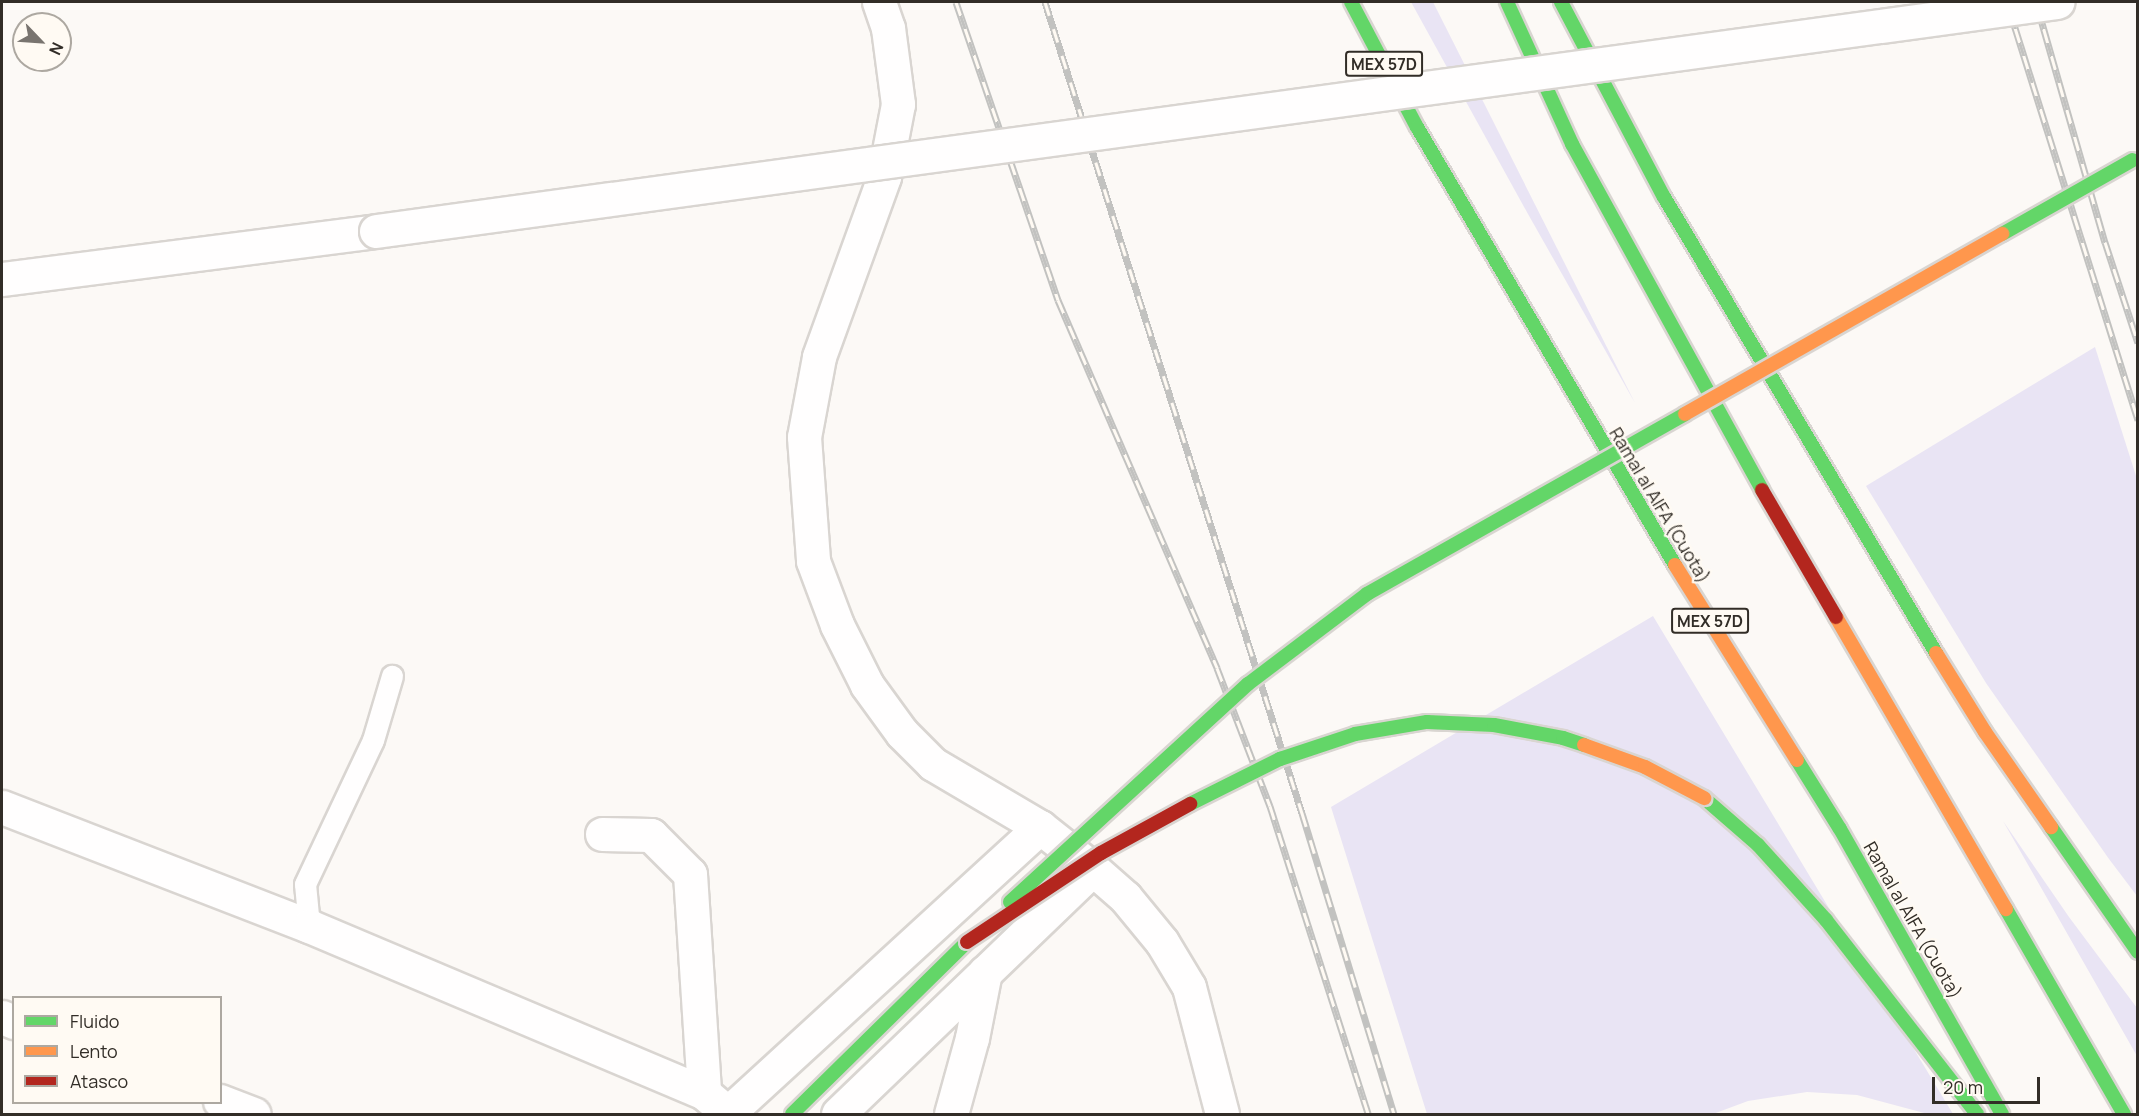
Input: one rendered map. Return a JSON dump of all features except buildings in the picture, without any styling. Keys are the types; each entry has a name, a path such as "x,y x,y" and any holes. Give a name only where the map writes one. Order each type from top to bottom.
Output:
{"main road":[{"name":"Ramal al AIFA (Cuota)","path":"1351,2 1417,127 1477,230 1652,528 1840,829 2002,1114"},
{"path":"1507,2 1572,144 1747,465 1924,766 2124,1114"},
{"path":"1561,2 1664,197 1886,571 1985,732 2138,952"},
{"path":"792,1114 967,942 1248,684 1367,594 2135,159"},
{"path":"967,942 1101,854 1217,789 1280,759 1355,734 1427,722 1506,727 1563,738 1645,767 1704,798 1758,845 1826,920 1894,1004 1977,1114"}],"street":[{"path":"879,2 888,28 898,104 884,177 819,357 804,437 813,561 837,626 867,685 902,733 933,764 1040,827 1093,869 1125,897 1154,933 1189,987 1222,1114"},
{"path":"2,279 376,231 2057,2"},
{"path":"2,807 309,926 720,1107"},
{"path":"720,1107 1040,827"},
{"path":"602,834 651,835 690,874 720,1107"},
{"path":"838,1114 1093,869"},
{"path":"951,1114 972,1038 985,972"},
{"path":"222,1102 254,1114"}],"lane":[{"path":"309,926 305,884 373,740 392,676"}],"shaded area":[{"path":"1411,2 1433,2 1635,403 1528,214"},
{"path":"2095,347 2137,479 2137,896 1986,683 1866,486"},
{"path":"1653,616 1953,1114 1928,1114 1857,1095 1807,1092 1748,1101 1713,1114 1427,1114 1331,807"},
{"path":"2003,821 2069,917 2137,1008 2137,1056"}],"railway":[{"path":"956,2 1058,300 1217,668 1270,806 1368,1114"},
{"path":"1045,2 1302,813 1394,1114"},
{"path":"2007,2 2138,420"},
{"path":"2036,2 2105,242 2138,343"}],"traffic: fast":[{"path":"1351,2 1417,127 1675,565"},
{"path":"1507,2 1572,144 1762,490"},
{"path":"1561,2 1664,197 1936,653"},
{"path":"2002,234 2133,160"},
{"path":"1010,902 1248,684 1367,594 1685,414"},
{"path":"1190,804 1280,759 1355,734 1427,722 1494,725 1563,738 1584,745"},
{"path":"1797,760 1840,829 2002,1114"},
{"path":"1704,798 1758,845 1826,920 1977,1114"},
{"path":"2051,827 2138,952"},
{"path":"2006,909 2124,1114"},
{"path":"792,1114 967,942"}],"traffic: slow":[{"path":"1685,414 2002,234"},
{"path":"1675,565 1797,760"},
{"path":"1836,617 2006,909"},
{"path":"1936,653 1985,732 2051,827"},
{"path":"1584,745 1645,767 1704,798"}],"traffic: jam":[{"path":"1762,490 1836,617"},
{"path":"967,942 1101,853 1190,804"}]}
